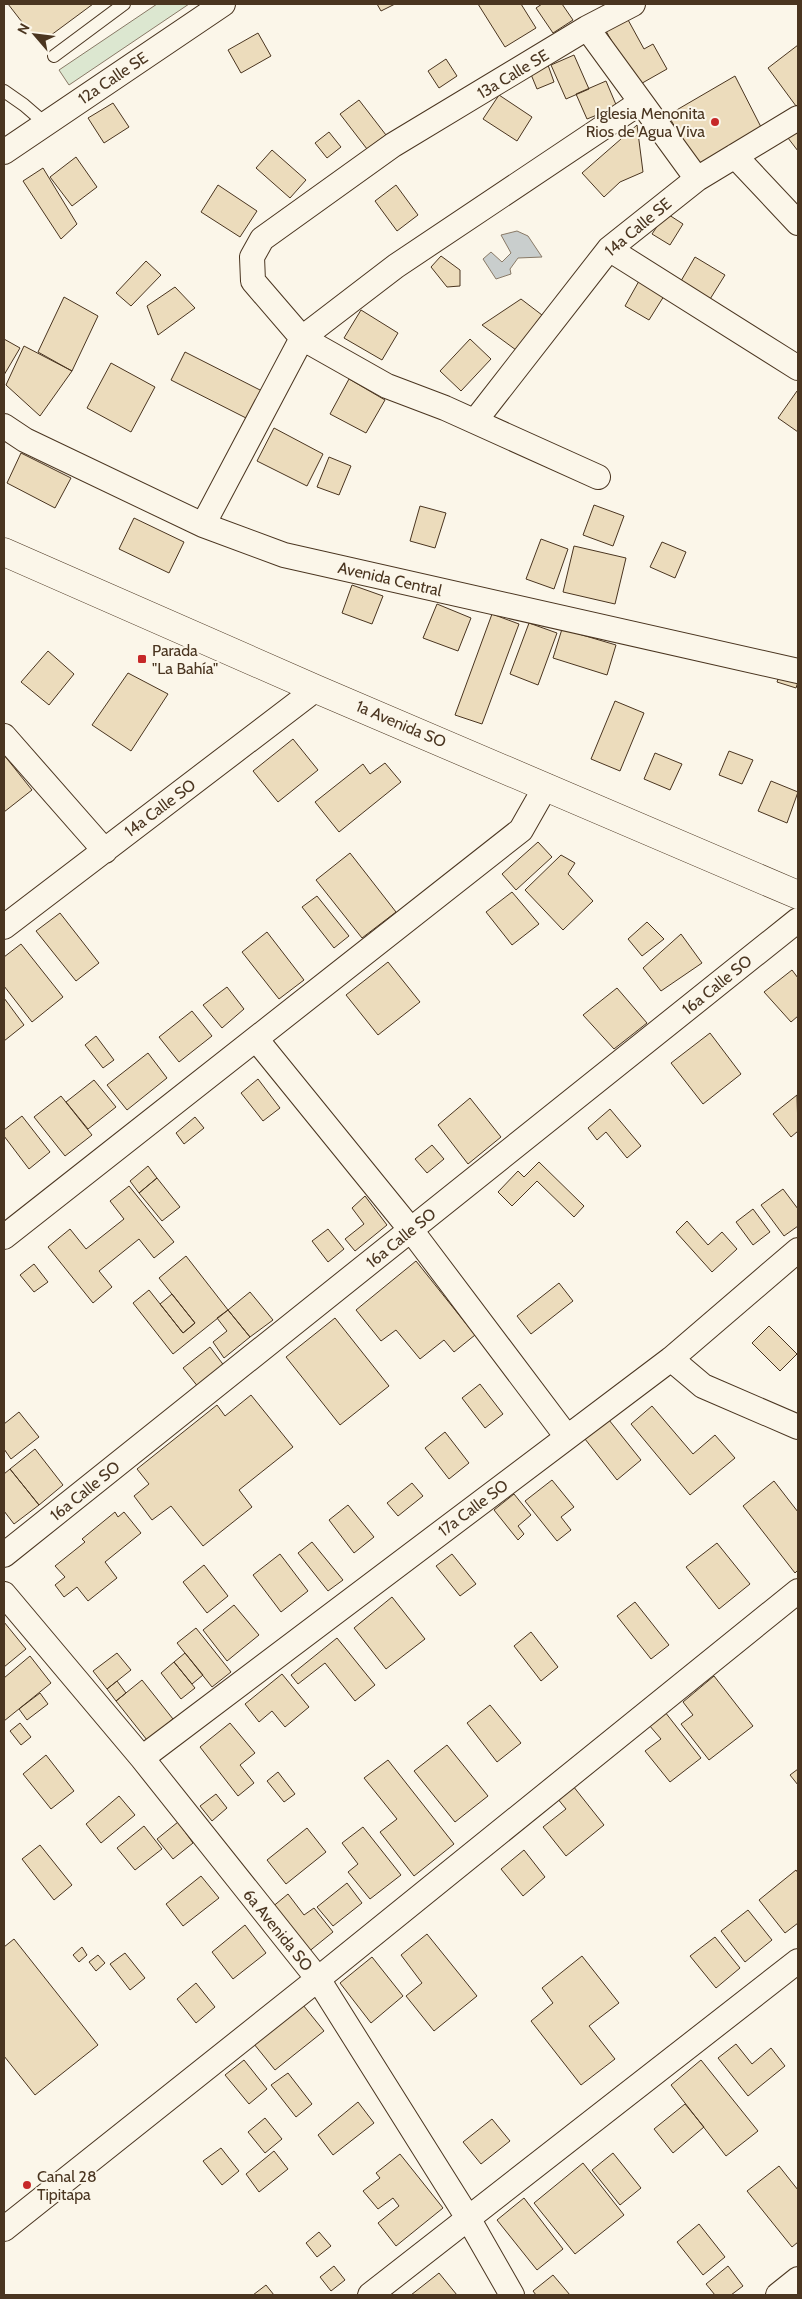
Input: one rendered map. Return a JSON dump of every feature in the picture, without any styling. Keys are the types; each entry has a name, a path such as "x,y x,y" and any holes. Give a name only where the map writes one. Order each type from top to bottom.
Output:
{"highway":[{"name":"1a Avenida SO","path":"4,552 316,689 798,895"}],"street":[{"name":"12a Calle SE","path":"4,152 223,4"},
{"name":"13a Calle SE","path":"598,477 475,421 387,386 302,338 253,281 252,258 262,239 393,145 587,28 633,4"},
{"path":"587,28 697,179"},
{"path":"203,525 302,338 396,266 641,102"},
{"name":"14a Calle SE","path":"475,421 608,249 697,179 798,118"},
{"path":"735,156 798,223"},
{"path":"608,249 798,368"},
{"name":"Avenida Central","path":"4,426 26,440 203,525 284,555 798,671"},
{"name":"14a Calle SO","path":"4,927 316,689"},
{"path":"4,736 105,851"},
{"path":"4,1237 521,830 546,786"},
{"name":"16a Calle SO","path":"4,1556 798,920"},
{"path":"256,1039 411,1230 567,1438"},
{"name":"17a Calle SO","path":"142,1758 671,1359 798,1250"},
{"path":"671,1359 703,1386 798,1427"},
{"path":"4,2229 318,1979 798,1591"},
{"name":"6a Avenida SO","path":"4,1594 142,1758 318,1979 468,2218 512,2295"},
{"path":"370,2295 798,1961"},
{"path":"778,2295 798,2280"}],"lane":[{"path":"54,56 124,4"},
{"path":"4,91 24,104 46,124"}],"green space":[{"path":"157,4 189,4 69,85 59,70"}],"shaded area":[{"path":"517,231 528,236 542,257 518,258 510,269 511,274 496,279 483,259 491,252 502,262 511,253 501,235"}],"building":[{"path":"8,4 93,4 39,44"},
{"path":"377,4 395,4 381,11"},
{"path":"478,4 521,4 536,28 505,47"},
{"path":"542,4 562,4 573,20 553,33 536,8"},
{"path":"627,18 644,49 653,44 667,69 637,86 606,31"},
{"path":"258,33 271,56 241,73 228,50"},
{"path":"798,45 798,104 796,106 768,68"},
{"path":"574,55 589,89 566,99 551,65"},
{"path":"446,59 457,76 439,88 428,71"},
{"path":"548,65 554,82 537,89 530,72"},
{"name":"Iglesia Menonita Rios de Agua Viva","path":"735,76 762,129 698,167 668,115"},
{"path":"606,81 617,107 587,119 576,94"},
{"path":"499,95 532,117 517,141 483,119"},
{"path":"359,100 386,135 367,149 340,114"},
{"path":"113,103 129,127 104,143 88,118"},
{"path":"637,125 643,172 620,182 604,197 582,173"},
{"path":"798,130 798,151 788,138"},
{"path":"329,132 341,147 327,158 315,143"},
{"path":"272,150 306,180 290,198 256,168"},
{"path":"76,157 97,187 72,206 50,177"},
{"path":"43,168 77,224 61,239 23,181"},
{"path":"218,185 257,211 240,237 201,212"},
{"path":"396,185 418,215 397,231 375,201"},
{"path":"666,213 683,224 670,245 652,234"},
{"path":"441,256 460,270 460,286 447,287 431,267"},
{"path":"695,257 725,275 707,304 678,286"},
{"path":"146,261 161,275 131,306 116,293"},
{"path":"639,281 664,296 649,320 625,306"},
{"path":"175,287 195,308 158,335 147,306"},
{"path":"64,297 98,316 72,371 38,352"},
{"path":"521,299 542,315 516,350 482,325"},
{"path":"361,310 398,333 382,360 344,338"},
{"path":"4,339 20,348 4,375"},
{"path":"470,339 491,359 461,391 440,371"},
{"path":"24,346 72,371 40,416 6,385"},
{"path":"185,352 262,391 248,419 171,380"},
{"path":"111,363 155,387 131,432 87,408"},
{"path":"349,379 385,400 366,433 330,414"},
{"path":"798,392 798,432 778,418"},
{"path":"274,428 323,454 307,486 257,461"},
{"path":"21,453 71,478 55,508 7,483"},
{"path":"329,457 351,466 339,495 317,487"},
{"path":"594,505 624,516 613,546 583,535"},
{"path":"420,506 446,513 435,548 410,541"},
{"path":"134,518 184,542 169,573 119,549"},
{"path":"541,539 568,549 554,589 526,579"},
{"path":"662,542 686,552 675,578 650,567"},
{"path":"574,546 626,558 615,604 563,592"},
{"path":"352,585 383,596 372,624 342,613"},
{"path":"437,604 471,618 458,651 423,638"},
{"path":"492,614 519,624 482,724 455,715"},
{"path":"529,623 557,633 538,685 510,674"},
{"path":"562,629 616,645 607,675 553,658"},
{"path":"48,651 74,674 49,705 21,682"},
{"path":"781,671 798,682 796,688 777,682"},
{"path":"128,673 168,694 131,751 92,725"},
{"path":"615,701 644,713 620,771 591,759"},
{"path":"293,739 318,770 278,802 253,771"},
{"path":"729,751 753,760 742,784 719,775"},
{"path":"655,753 682,764 670,790 644,779"},
{"path":"4,755 32,790 4,812"},
{"path":"385,763 401,782 339,832 315,802 363,764 370,774"},
{"path":"771,781 798,792 787,823 758,811"},
{"path":"538,842 552,857 516,890 502,874"},
{"path":"350,853 396,912 362,938 316,880"},
{"path":"561,855 575,863 568,874 593,901 563,930 525,890"},
{"path":"512,892 539,924 512,945 486,912"},
{"path":"317,896 349,936 334,948 302,907"},
{"path":"60,913 99,963 76,981 36,931"},
{"path":"647,922 664,939 642,956 628,939"},
{"path":"267,932 304,980 279,999 242,952"},
{"path":"681,934 702,963 661,991 643,968"},
{"path":"21,944 63,997 32,1022 4,986 4,957"},
{"path":"388,962 420,1002 378,1035 346,995"},
{"path":"792,970 798,978 798,1016 791,1022 764,992"},
{"path":"227,987 244,1009 222,1028 203,1005"},
{"path":"617,988 647,1023 614,1049 583,1015"},
{"path":"4,998 24,1025 4,1041"},
{"path":"192,1011 212,1036 179,1062 159,1037"},
{"path":"710,1033 741,1074 703,1104 671,1063"},
{"path":"96,1036 114,1060 103,1068 85,1045"},
{"path":"148,1053 167,1078 127,1110 107,1085"},
{"path":"258,1079 280,1108 263,1121 241,1093"},
{"path":"94,1080 116,1107 88,1129 66,1102"},
{"path":"797,1095 798,1131 791,1137 773,1114"},
{"path":"61,1096 92,1135 65,1156 34,1117"},
{"path":"470,1098 501,1137 468,1164 438,1125"},
{"path":"610,1109 641,1146 627,1158 606,1132 597,1140 588,1128"},
{"path":"22,1116 50,1152 29,1169 4,1136 4,1130"},
{"path":"195,1117 204,1128 184,1144 176,1133"},
{"path":"432,1145 444,1159 427,1173 415,1159"},
{"path":"539,1162 584,1206 574,1217 537,1181 512,1206 498,1192 518,1171 524,1177"},
{"path":"148,1166 157,1178 139,1193 130,1181"},
{"path":"157,1178 180,1207 162,1221 139,1193"},
{"path":"129,1186 174,1242 154,1258 139,1239 99,1271 112,1287 93,1303 48,1247 70,1229 86,1249 124,1219 110,1201"},
{"path":"783,1189 798,1209 798,1226 784,1236 761,1205"},
{"path":"365,1196 387,1225 355,1251 345,1239 364,1224 352,1208"},
{"path":"753,1209 770,1232 753,1245 736,1222"},
{"path":"687,1221 708,1245 722,1232 737,1249 712,1272 676,1232"},
{"path":"328,1229 344,1249 328,1262 312,1241"},
{"path":"186,1256 228,1310 173,1354 133,1303 149,1290 183,1333 195,1323 159,1278"},
{"path":"416,1261 475,1335 454,1352 444,1340 420,1359 396,1330 381,1341 356,1310"},
{"path":"34,1264 48,1282 34,1292 20,1275"},
{"path":"559,1283 573,1301 531,1334 517,1316"},
{"path":"250,1292 273,1320 250,1337 228,1310"},
{"path":"172,1294 195,1323 183,1333 160,1304"},
{"path":"228,1310 250,1337 224,1358 213,1342 227,1331 217,1318"},
{"path":"335,1318 389,1386 340,1425 286,1357"},
{"path":"769,1326 797,1354 780,1371 752,1343"},
{"path":"210,1347 225,1367 199,1388 183,1368"},
{"path":"480,1384 503,1414 485,1428 462,1398"},
{"path":"251,1395 293,1447 239,1490 252,1507 203,1546 171,1506 152,1520 134,1496 149,1484 137,1469 217,1405 225,1416"},
{"path":"652,1406 693,1454 715,1435 735,1458 690,1495 631,1424"},
{"path":"19,1412 39,1437 11,1459 4,1449 4,1424"},
{"path":"609,1420 641,1460 617,1480 585,1439"},
{"path":"445,1432 469,1463 449,1479 425,1448"},
{"path":"35,1449 63,1485 39,1505 10,1469"},
{"path":"10,1469 39,1505 14,1524 4,1511 4,1474"},
{"path":"552,1480 574,1507 561,1517 571,1530 557,1541 525,1501"},
{"path":"774,1481 798,1512 798,1570 795,1573 743,1506"},
{"path":"412,1483 423,1496 398,1516 387,1503"},
{"path":"514,1494 531,1515 518,1526 524,1534 518,1540 494,1510"},
{"path":"348,1505 374,1537 354,1553 329,1520"},
{"path":"115,1512 118,1517 124,1512 141,1533 105,1562 117,1578 88,1601 77,1587 64,1597 55,1585 65,1577 55,1566 85,1542 82,1539"},
{"path":"312,1542 343,1580 328,1591 298,1553"},
{"path":"717,1543 750,1584 719,1609 686,1567"},
{"path":"280,1554 308,1591 281,1612 253,1575"},
{"path":"452,1554 476,1584 460,1596 436,1566"},
{"path":"204,1565 228,1596 207,1613 183,1582"},
{"path":"392,1597 425,1639 386,1669 354,1628"},
{"path":"635,1602 669,1645 651,1659 617,1616"},
{"path":"234,1605 259,1635 227,1661 203,1630"},
{"path":"4,1622 26,1649 4,1667"},
{"path":"196,1628 231,1672 212,1687 177,1643"},
{"path":"531,1632 558,1667 541,1681 514,1646"},
{"path":"337,1638 375,1685 355,1701 325,1663 298,1684 291,1675"},
{"path":"117,1653 131,1670 107,1689 93,1671"},
{"path":"185,1653 203,1675 192,1684 174,1662"},
{"path":"30,1656 51,1683 4,1721 4,1678"},
{"path":"174,1662 195,1688 181,1699 161,1673"},
{"path":"282,1674 309,1707 285,1727 272,1711 259,1722 245,1704"},
{"path":"714,1676 753,1726 709,1760 681,1724 693,1715 683,1702"},
{"path":"142,1680 173,1719 147,1740 116,1701"},
{"path":"117,1681 126,1693 116,1701 107,1689"},
{"path":"40,1693 48,1704 27,1720 19,1709"},
{"path":"490,1705 521,1743 497,1762 467,1723"},
{"path":"665,1712 701,1758 670,1782 645,1751 661,1739 649,1725"},
{"path":"20,1723 31,1737 21,1745 10,1731"},
{"path":"230,1723 255,1753 240,1765 254,1783 238,1796 200,1747"},
{"path":"447,1745 488,1796 455,1822 414,1771"},
{"path":"46,1755 74,1791 51,1809 23,1774"},
{"path":"388,1760 454,1844 414,1876 380,1832 397,1819 364,1778"},
{"path":"798,1769 798,1785 790,1775"},
{"path":"278,1772 295,1794 284,1802 267,1781"},
{"path":"573,1786 604,1825 566,1856 543,1827 566,1809 557,1798"},
{"path":"216,1794 227,1808 212,1821 200,1806"},
{"path":"119,1796 135,1815 101,1843 86,1824"},
{"path":"178,1822 193,1843 173,1859 157,1839"},
{"path":"144,1826 162,1849 135,1870 117,1848"},
{"path":"363,1827 401,1875 370,1899 348,1872 358,1864 342,1843"},
{"path":"307,1828 326,1852 286,1884 267,1860"},
{"path":"40,1845 72,1885 54,1900 22,1859"},
{"path":"524,1850 545,1877 523,1896 501,1869"},
{"path":"796,1870 798,1873 798,1923 785,1933 759,1900"},
{"path":"201,1876 219,1898 183,1926 166,1904"},
{"path":"347,1883 362,1903 333,1926 317,1907"},
{"path":"288,1894 304,1915 314,1908 333,1932 307,1953 271,1908"},
{"path":"748,1910 772,1940 745,1962 721,1931"},
{"path":"245,1925 266,1953 233,1979 212,1952"},
{"path":"427,1934 477,1996 434,2031 406,1996 422,1983 401,1955"},
{"path":"715,1937 740,1968 716,1988 690,1956"},
{"path":"14,1939 98,2045 35,2095 4,2056 4,1947"},
{"path":"82,1947 87,1955 79,1962 73,1955"},
{"path":"125,1953 145,1978 130,1990 110,1964"},
{"path":"98,1955 105,1963 96,1971 89,1962"},
{"path":"582,1956 619,2003 589,2026 615,2059 581,2085 531,2021 553,2003 542,1988"},
{"path":"372,1957 403,1996 371,2023 340,1983"},
{"path":"196,1983 215,2007 196,2023 177,1999"},
{"path":"303,2005 324,2031 275,2070 254,2044"},
{"path":"736,2044 752,2064 771,2048 785,2066 748,2096 718,2058"},
{"path":"244,2060 267,2089 249,2104 225,2075"},
{"path":"701,2060 758,2131 726,2156 671,2085"},
{"path":"288,2073 312,2104 296,2117 271,2085"},
{"path":"358,2102 374,2123 333,2155 318,2135"},
{"path":"685,2104 704,2127 673,2153 654,2129"},
{"path":"265,2118 282,2139 265,2153 248,2132"},
{"path":"492,2119 510,2141 481,2164 463,2142"},
{"path":"221,2148 239,2171 222,2185 203,2161"},
{"path":"274,2151 288,2169 259,2192 246,2174"},
{"path":"613,2153 641,2188 620,2205 592,2170"},
{"path":"400,2154 443,2208 396,2246 378,2223 399,2206 393,2198 378,2209 363,2191 380,2178 376,2173"},
{"path":"583,2163 624,2215 575,2254 534,2203"},
{"path":"779,2166 798,2190 798,2242 792,2247 747,2191"},
{"path":"524,2198 563,2249 537,2270 497,2220"},
{"path":"699,2224 725,2257 703,2275 677,2242"},
{"path":"319,2232 331,2246 317,2257 306,2243"},
{"path":"334,2266 345,2280 331,2291 320,2277"},
{"path":"728,2266 743,2286 731,2295 715,2295 706,2284"},
{"path":"439,2273 457,2295 411,2295"},
{"path":"553,2275 570,2295 536,2295 533,2291"},
{"path":"266,2285 274,2295 253,2295"}],"place":[{"name":"Iglesia Menonita Rios de Agua Viva","path":"715,122"},
{"name":"Parada \"La Bahía\"","path":"142,659"},
{"name":"Canal 28 Tipitapa","path":"27,2185"}]}
